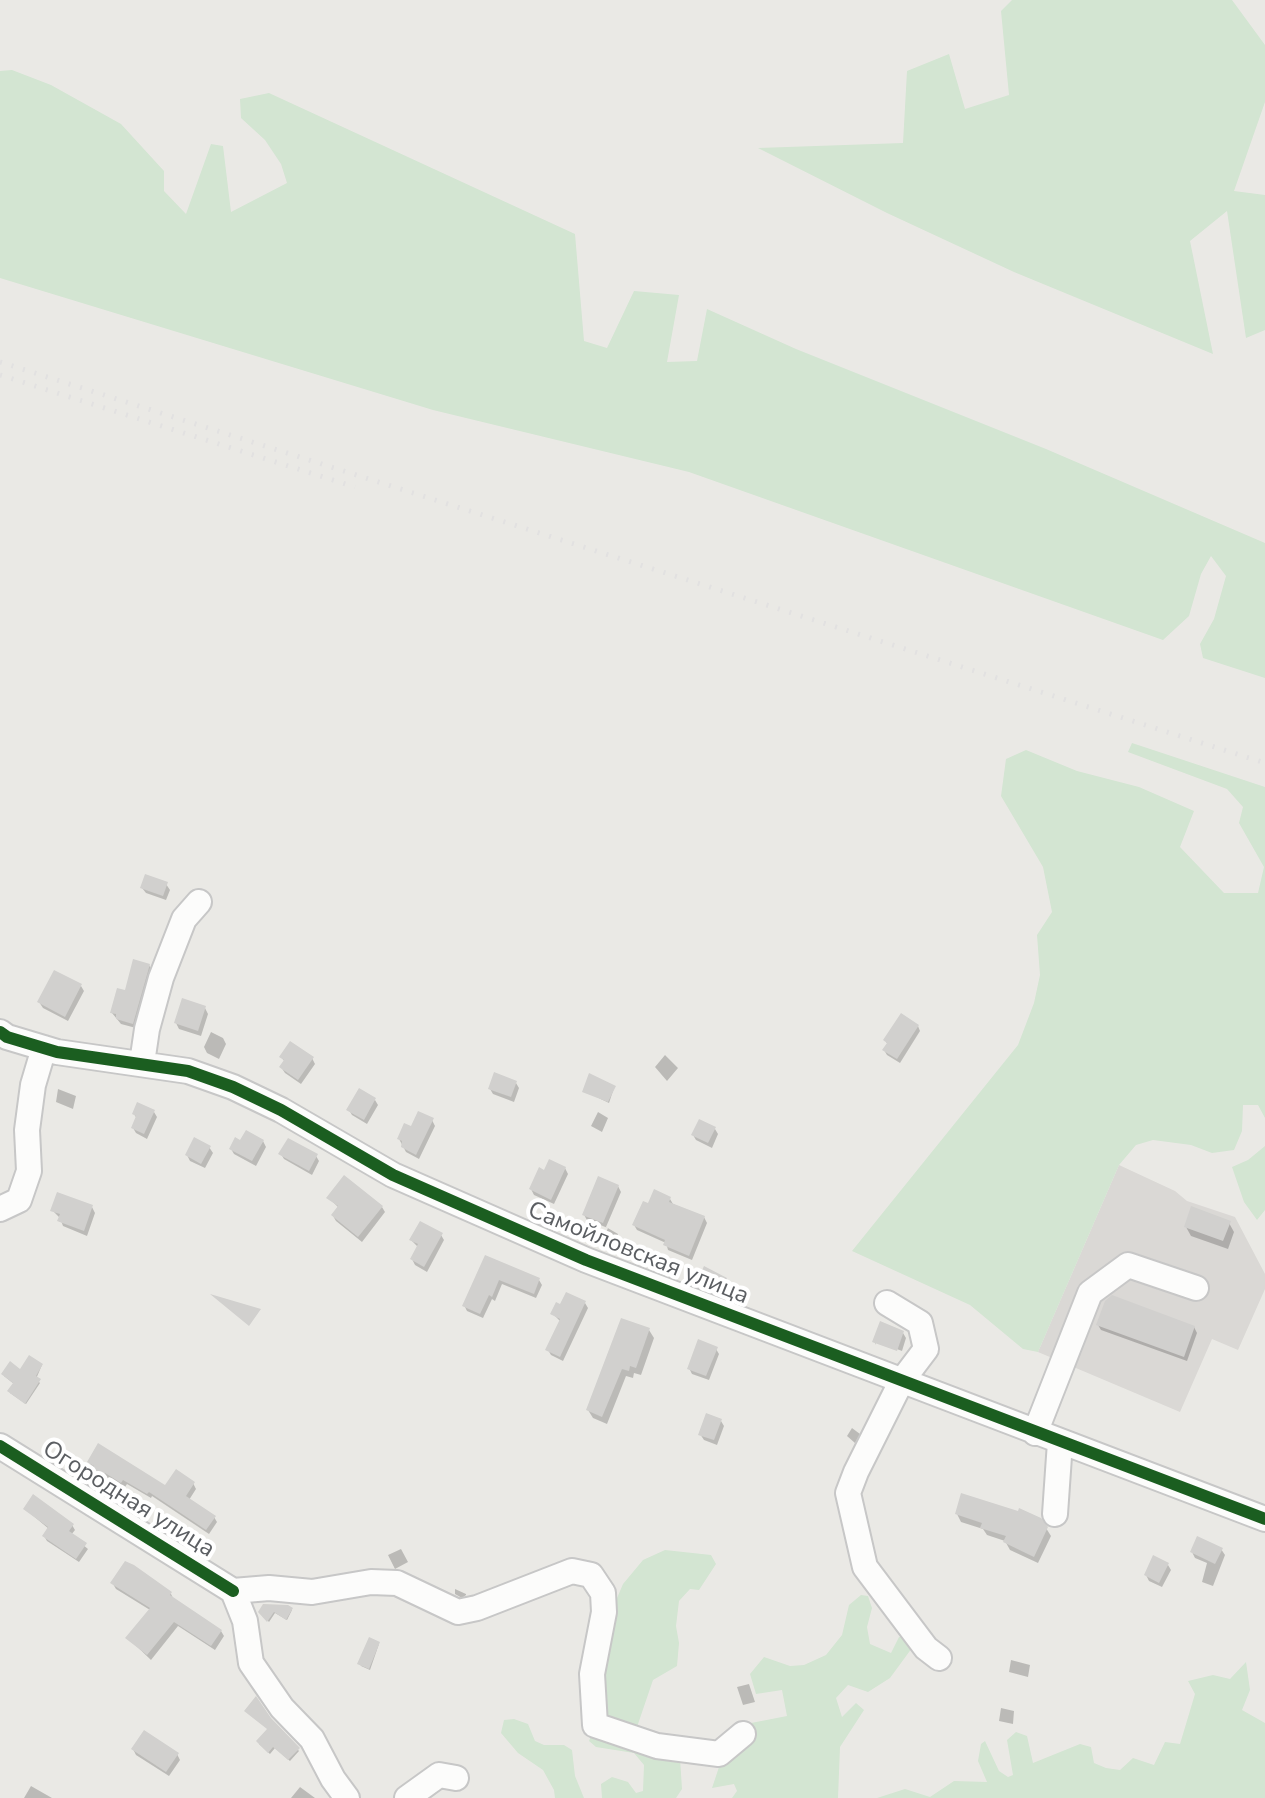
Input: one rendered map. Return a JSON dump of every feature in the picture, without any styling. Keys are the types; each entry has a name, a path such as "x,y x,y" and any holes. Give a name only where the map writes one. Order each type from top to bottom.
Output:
{"street":[{"path":"142,1063 147,1029 161,978 184,919 199,902"},
{"name":"Самойловская улица","path":"2,1038 97,1059 188,1071 233,1087 281,1110 393,1175 586,1260 1265,1519"},
{"path":"0,1209 19,1200 29,1171 27,1130 33,1085 44,1048"},
{"path":"1035,1433 1090,1293 1128,1265 1196,1288"},
{"path":"887,1303 920,1323 926,1349 901,1382 848,1493 865,1567 926,1648 939,1658"},
{"path":"1055,1514 1060,1442"},
{"name":"Огородная улица","path":"0,1446 233,1591"},
{"path":"347,1798 312,1739 282,1708 251,1663 245,1621 233,1591 269,1588 312,1592 371,1582 397,1583 458,1612 477,1608 572,1571 591,1575 603,1593 604,1612 592,1674 595,1725 657,1746 719,1754 743,1734"},
{"path":"407,1798 439,1775 456,1778"}],"shaded area":[{"path":"1119,1165 1175,1191 1187,1201 1235,1217 1265,1274 1265,1289 1238,1350 1212,1339 1180,1412 1038,1352"}],"green space":[{"path":"1012,0 1232,0 1265,45 1265,102 1234,191 1265,195 1265,330 1246,338 1227,211 1190,241 1213,354 1014,272 758,148 903,143 907,71 949,54 965,109 1009,95 1001,11"},
{"path":"12,70 51,85 121,124 164,171 164,191 186,214 211,144 223,146 231,212 287,183 281,164 265,140 241,118 240,99 269,93 575,234 584,341 607,348 634,291 679,295 667,362 697,361 707,309 796,349 1046,449 1265,543 1265,678 1203,658 1200,644 1214,619 1226,576 1211,556 1201,574 1189,616 1163,640 689,472 433,410 0,278 0,71"},
{"path":"1132,743 1265,787 1265,1118 1258,1105 1243,1105 1242,1131 1234,1150 1212,1153 1191,1145 1153,1140 1136,1145 1119,1165 1038,1352 1023,1349 970,1305 852,1251 1018,1045 1034,1003 1040,975 1037,935 1052,912 1043,867 1001,796 1006,759 1026,750 1077,771 1139,787 1194,811 1180,847 1224,893 1258,893 1264,867 1239,823 1243,807 1227,789 1128,752"},
{"path":"1265,1146 1265,1210 1257,1220 1244,1202 1232,1167 1248,1160"},
{"path":"665,1550 711,1555 716,1564 699,1590 690,1589 679,1601 677,1666 653,1680 637,1727 680,1758 682,1789 676,1798 602,1798 601,1784 612,1777 628,1782 636,1793 643,1791 644,1765 634,1753 596,1747 589,1741 600,1714 591,1700 612,1610 623,1584 643,1560"},
{"path":"861,1595 868,1596 872,1608 867,1627 870,1644 891,1653 899,1637 911,1636 912,1648 890,1678 868,1692 848,1685 836,1698 842,1717 856,1703 864,1710 840,1747 838,1798 732,1798 737,1791 734,1784 712,1788 722,1758 746,1724 787,1716 782,1690 756,1694 750,1674 764,1657 790,1666 804,1665 826,1655 842,1635 849,1605"},
{"path":"1246,1662 1250,1690 1242,1710 1265,1723 1265,1798 877,1798 905,1789 930,1797 954,1781 987,1782 978,1761 981,1744 985,1741 999,1771 1008,1777 1013,1775 1007,1740 1016,1732 1027,1736 1033,1763 1080,1744 1091,1747 1094,1763 1106,1768 1120,1770 1133,1758 1154,1765 1165,1742 1180,1744 1195,1694 1188,1681 1213,1675 1230,1679"},
{"path":"514,1719 528,1724 535,1741 544,1745 564,1745 572,1750 575,1776 584,1798 555,1798 543,1770 518,1753 501,1733 504,1720"}],"building":[{"path":"145,874 168,882 163,896 140,888"},
{"path":"133,959 150,964 133,1024 116,1019 116,1014 110,1013 117,988 125,990"},
{"path":"54,970 82,984 65,1017 37,1002"},
{"path":"182,998 206,1006 198,1031 174,1023"},
{"path":"901,1013 919,1025 897,1059 882,1050 887,1043 883,1040"},
{"path":"290,1041 314,1057 298,1080 279,1067 284,1060 279,1057"},
{"path":"494,1072 517,1081 511,1097 488,1089"},
{"path":"589,1073 616,1086 608,1102 582,1092"},
{"path":"359,1088 376,1098 364,1120 346,1110"},
{"path":"137,1102 155,1110 144,1134 131,1128"},
{"path":"418,1111 434,1118 416,1155 401,1147 402,1141 397,1139 404,1123 411,1126"},
{"path":"699,1119 716,1127 708,1143 691,1135"},
{"path":"246,1130 264,1140 252,1161 229,1149 235,1137 240,1140"},
{"path":"194,1137 211,1146 201,1164 185,1155"},
{"path":"288,1138 318,1154 309,1171 278,1154"},
{"path":"549,1159 566,1167 551,1200 529,1189 539,1167 544,1170"},
{"path":"344,1175 383,1206 358,1237 331,1215 338,1206 326,1198"},
{"path":"598,1176 619,1185 603,1223 582,1215"},
{"path":"654,1189 671,1197 669,1202 705,1216 689,1256 663,1245 665,1240 632,1225 643,1201 648,1203"},
{"path":"57,1192 93,1205 84,1231 57,1221 60,1214 50,1211"},
{"path":"1191,1206 1231,1221 1223,1241 1184,1227"},
{"path":"420,1221 443,1233 424,1267 410,1259 418,1244 409,1240"},
{"path":"485,1255 540,1278 534,1294 499,1280 480,1314 462,1306"},
{"path":"704,1266 727,1278 720,1292 697,1281"},
{"path":"566,1292 586,1301 560,1357 545,1350 560,1319 550,1314"},
{"path":"210,1294 261,1309 249,1326"},
{"path":"1112,1295 1195,1326 1184,1357 1096,1325 1105,1301"},
{"path":"621,1318 650,1328 636,1368 630,1366 629,1371 622,1369 602,1417 586,1410"},
{"path":"880,1321 904,1331 897,1351 872,1342"},
{"path":"698,1339 718,1347 706,1376 687,1369"},
{"path":"29,1355 43,1364 36,1376 41,1379 25,1404 7,1391 13,1383 1,1374 10,1361 20,1369"},
{"path":"706,1413 722,1419 714,1440 698,1435"},
{"path":"98,1443 165,1485 176,1469 195,1482 186,1496 216,1516 206,1530 149,1492 147,1494 123,1480 121,1483 105,1473 103,1477 91,1470 94,1466 87,1462"},
{"path":"961,1493 1018,1511 1019,1508 1041,1518 1048,1527 1034,1557 1003,1542 1006,1536 980,1528 982,1523 955,1514"},
{"path":"33,1494 74,1524 69,1531 87,1543 76,1559 42,1536 48,1527 23,1509"},
{"path":"1197,1536 1223,1548 1215,1564 1190,1552"},
{"path":"1153,1555 1169,1563 1159,1583 1144,1575"},
{"path":"125,1561 222,1630 211,1646 174,1622 147,1655 125,1638 150,1608 110,1583"},
{"path":"263,1604 293,1608 286,1620 274,1612 267,1622 258,1612"},
{"path":"369,1637 380,1642 369,1669 357,1664"},
{"path":"256,1696 271,1718 300,1748 288,1760 273,1747 268,1753 256,1741 267,1729 244,1711"},
{"path":"144,1730 179,1753 166,1772 131,1749"}],"railway":[{"path":"0,362 1265,763"},
{"path":"0,375 355,487"}],"cycle path":[{"path":"0,1032 7,1037 57,1052 188,1071 233,1087 281,1110 393,1175 586,1260 1265,1519"},
{"path":"0,1446 233,1591"}]}
